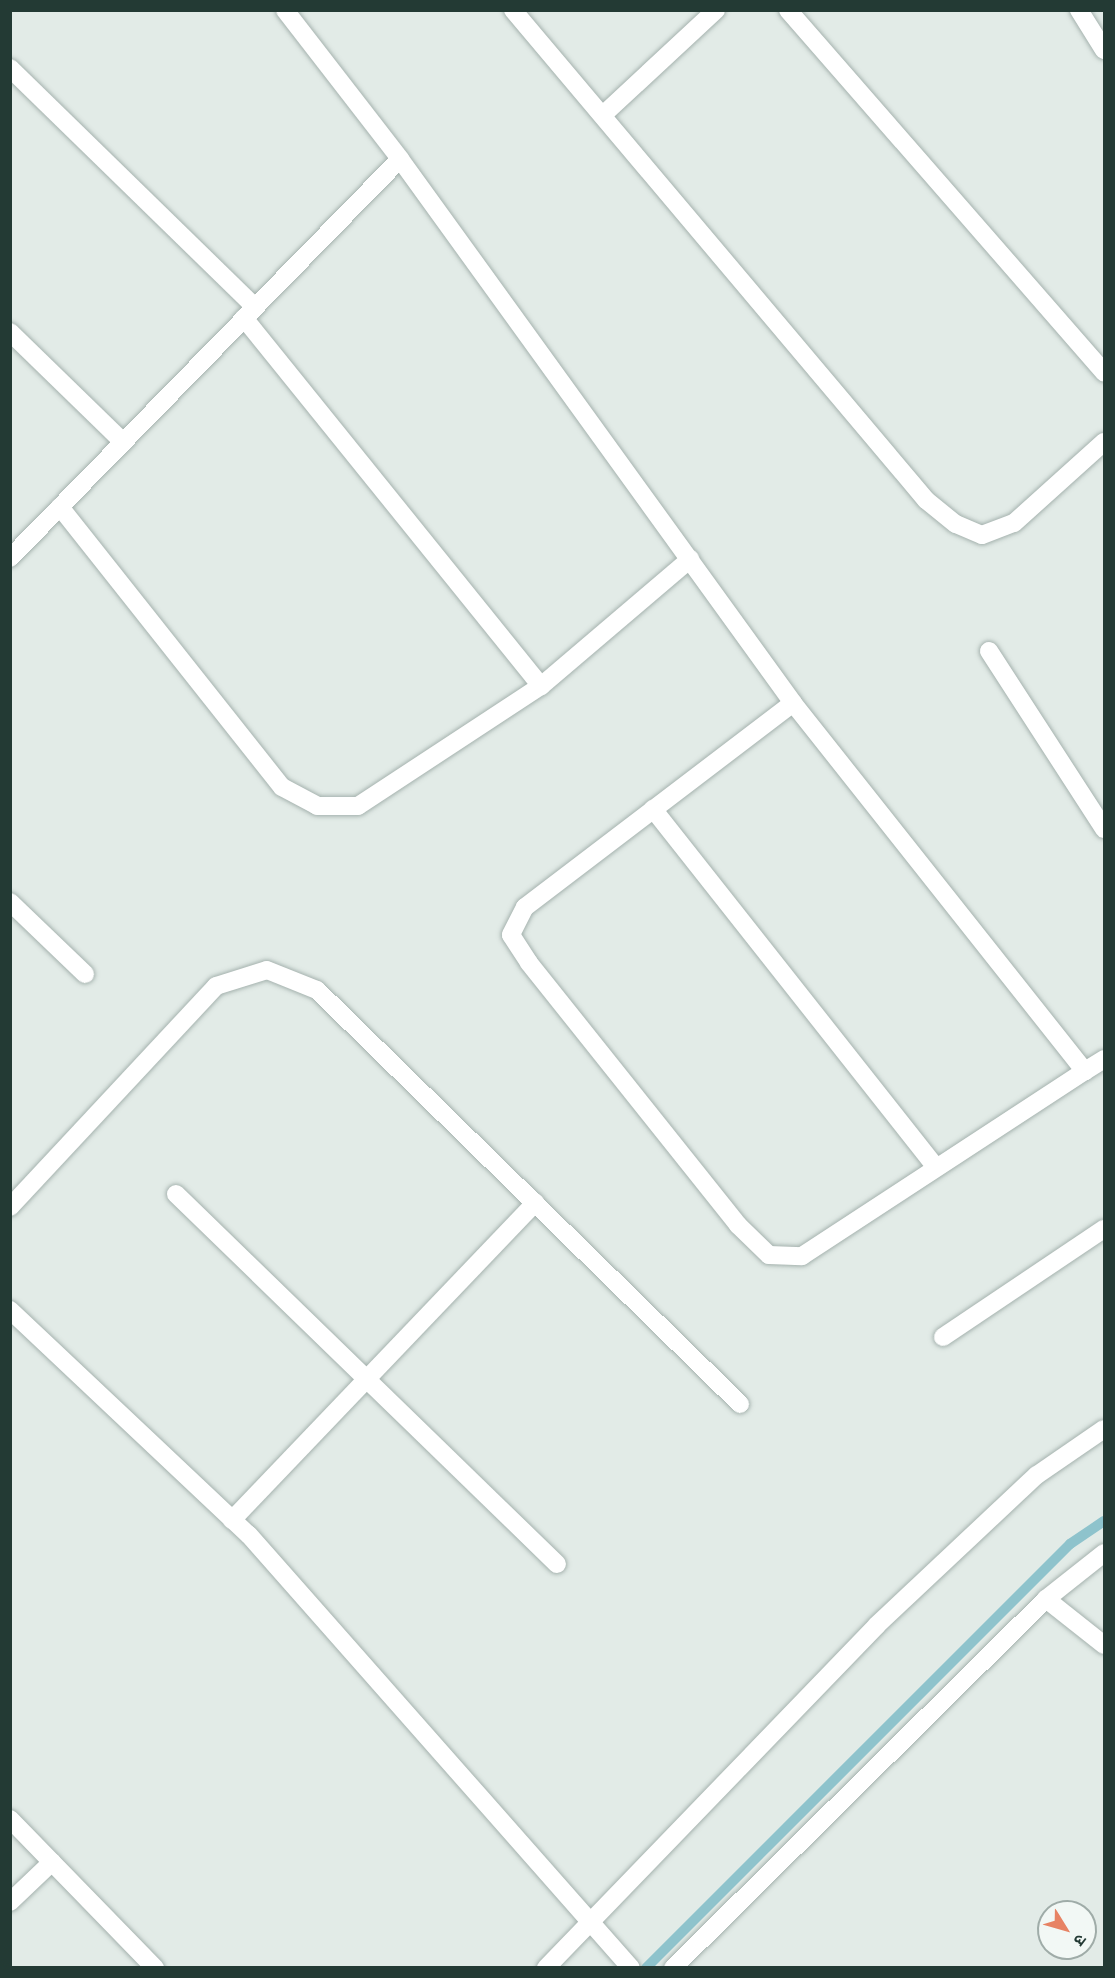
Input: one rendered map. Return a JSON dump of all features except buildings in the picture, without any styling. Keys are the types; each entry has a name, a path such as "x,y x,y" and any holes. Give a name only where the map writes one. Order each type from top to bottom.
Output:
{"street":[{"path":"285,10 400,159 793,703 1085,1071"},
{"path":"513,10 604,114 926,500 956,524 982,535 1014,523 1104,442"},
{"path":"604,114 716,10"},
{"path":"788,10 1104,372"},
{"path":"1079,10 1104,50"},
{"path":"10,68 250,313 541,686"},
{"path":"10,558 400,159"},
{"path":"10,332 123,442"},
{"path":"60,507 275,779 282,787 316,806 358,806 541,686 690,559"},
{"path":"989,651 1104,829"},
{"path":"793,703 525,908 511,934 529,963 738,1225 769,1255 802,1256 935,1166 1104,1059"},
{"path":"653,809 935,1166"},
{"path":"10,902 85,974"},
{"path":"10,1207 216,986 267,970 317,990 740,1404"},
{"path":"176,1194 557,1564"},
{"path":"232,1520 535,1203"},
{"path":"943,1337 1104,1229"},
{"path":"10,1310 232,1520 626,1963"},
{"path":"546,1968 877,1625 1037,1475 1104,1429"},
{"path":"673,1968 1046,1599 1104,1553"},
{"path":"1046,1599 1104,1645"},
{"path":"10,1819 155,1968"},
{"path":"10,1902 52,1862"}],"waterway":[{"path":"646,1968 1070,1544 1104,1521"}]}
